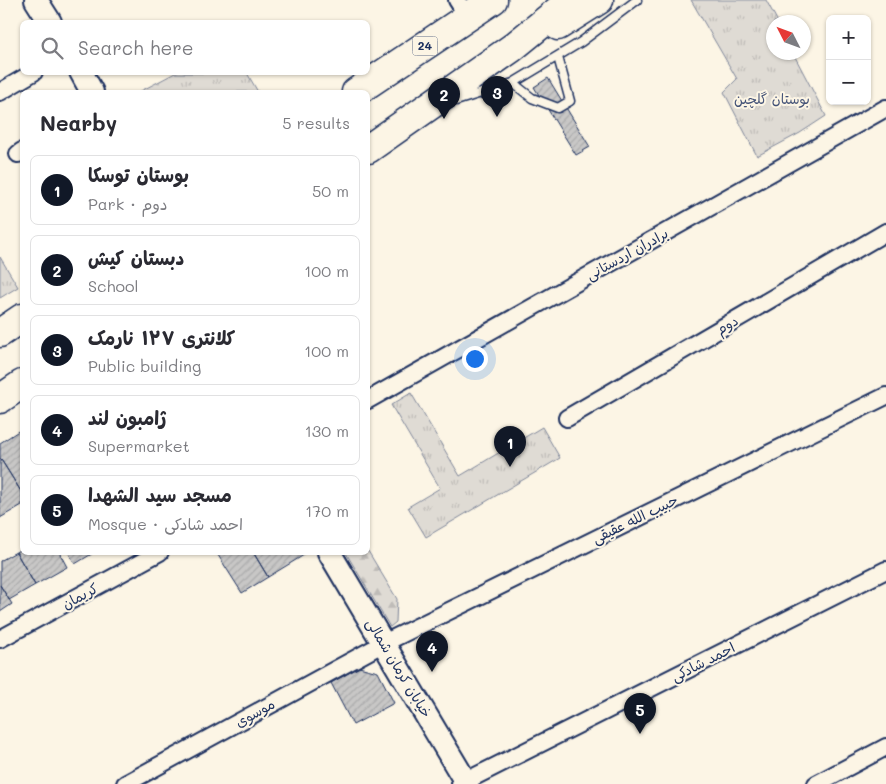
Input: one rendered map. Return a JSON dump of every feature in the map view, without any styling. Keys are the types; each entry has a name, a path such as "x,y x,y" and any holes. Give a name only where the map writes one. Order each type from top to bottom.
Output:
{"highway":[{"name":"24","path":"359,90 471,6 493,0"},
{"path":"370,148 512,48 571,0"},
{"path":"512,48 556,28 599,0"},
{"path":"0,333 20,319"},
{"path":"0,399 20,385"}],"main road":[{"path":"36,0 49,20"},
{"path":"83,75 91,90"},
{"name":"خیابان کرمان شمالی","path":"332,555 464,783"}],"street":[{"path":"0,92 29,75"},
{"name":"برادران اردستانی","path":"370,399 886,108"},
{"name":"دوم","path":"567,418 886,232"},
{"name":"حبیب الله عقیقی","path":"384,643 886,396"},
{"name":"کریمان","path":"0,639 154,555"},
{"name":"احمد شادکی","path":"464,783 886,570"},
{"name":"موسوی","path":"125,784 384,643"},
{"path":"816,784 886,747"}],"lane":[{"path":"428,108 513,84 558,56 637,0"},
{"path":"513,84 532,98 558,108 570,101 558,56"}],"green space":[{"name":"بوستان گلچین","path":"691,0 766,0 774,15 766,15 766,60 797,60 826,116 800,133 757,156 724,92 737,79"},
{"path":"171,75 248,75 257,90 143,90"},
{"path":"0,257 18,287 0,298"},
{"path":"411,393 460,476 542,427 560,458 426,537 408,507 440,488 391,405"},
{"path":"370,554 397,599 396,622 390,627 347,555"}],"building":[{"path":"548,78 590,147 576,155 534,87"},
{"path":"20,430 20,490 0,458 0,443"},
{"path":"0,458 20,490 20,506 0,518"},
{"path":"20,549 20,555 61,555 67,567 35,585 16,552"},
{"path":"16,552 35,585 9,600 0,585 0,561"},
{"path":"70,555 90,555 75,564"},
{"path":"218,555 255,555 268,577 242,593"},
{"path":"255,555 304,555 268,577"},
{"path":"0,585 12,604 0,612"},
{"path":"359,667 378,672 394,703 353,725 331,683"}],"place":[{"name":"کلانتری ۱۲۷ نارمک","path":"497,117"},
{"name":"دبستان کیش","path":"444,119"},
{"name":"بوستان توسکا","path":"510,467"},
{"name":"ژامبون لند","path":"432,672"},
{"name":"مسجد سید الشهدا","path":"640,734"}]}
